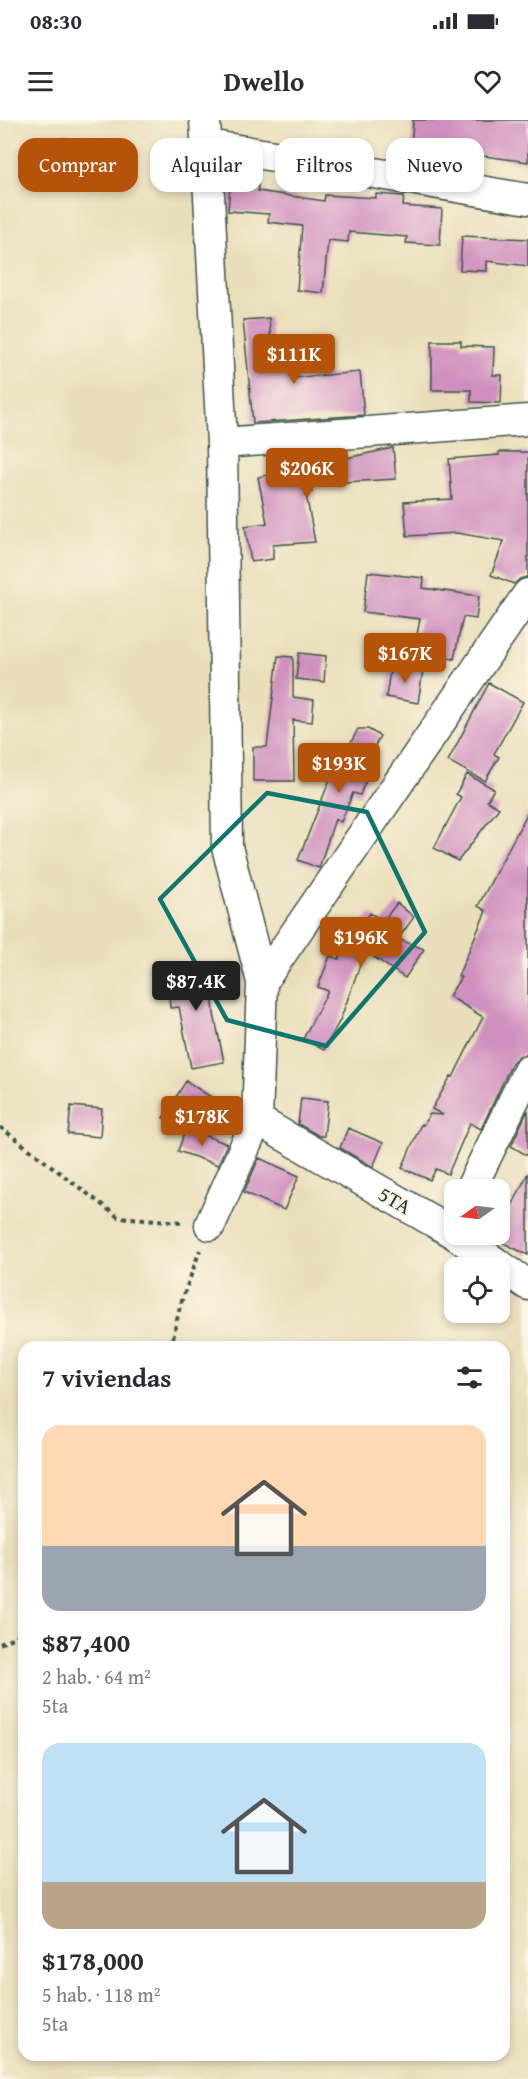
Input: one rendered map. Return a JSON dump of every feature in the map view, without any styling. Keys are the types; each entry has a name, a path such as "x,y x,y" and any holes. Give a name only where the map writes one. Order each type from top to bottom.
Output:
{"street":[{"path":"210,1225 257,1120 262,982 227,847 222,443 206,133 528,199"},
{"path":"222,443 528,420"},
{"path":"262,982 528,594"},
{"path":"475,1179 528,1071"},
{"name":"5TA","path":"257,1120 444,1223"},
{"name":"5TA","path":"476,1245 528,1285"}],"path":[{"path":"0,1127 118,1216 210,1225 180,1306 172,1341"},
{"path":"0,1644 18,1635"}],"highlighted area":[{"path":"267,793 367,812 425,932 326,1046 227,1020 160,899"}],"building":[{"path":"413,120 528,120 528,162 484,156 484,138 412,138"},
{"path":"230,192 263,192 324,201 325,195 376,198 376,194 404,196 403,206 442,209 440,245 406,243 407,237 349,232 348,242 328,240 323,293 297,290 302,226 268,222 269,214 228,211"},
{"path":"462,236 528,239 528,266 487,261 487,271 460,270"},
{"path":"269,318 273,364 290,362 292,378 360,372 364,415 253,423 243,320"},
{"path":"432,341 461,341 461,346 494,347 493,375 502,375 501,403 471,402 471,390 432,390"},
{"path":"393,448 396,479 310,484 312,492 306,494 315,542 273,545 273,559 251,562 245,526 267,523 258,477"},
{"path":"499,452 528,452 528,577 514,584 491,575 504,541 457,533 407,536 404,502 452,499 449,459 499,455"},
{"path":"368,572 424,578 423,588 479,596 476,619 463,617 454,659 414,651 420,619 363,612"},
{"path":"299,653 326,656 324,682 296,679"},
{"path":"278,656 293,657 293,697 314,700 312,722 293,720 294,781 253,781 253,747 267,747"},
{"path":"391,665 423,670 418,703 386,697"},
{"path":"489,683 523,702 494,754 499,757 485,781 448,761"},
{"path":"358,729 368,729 380,736 365,765 371,767 360,795 353,793 341,822 335,819 319,868 298,860 340,754 344,756"},
{"path":"467,774 494,789 487,801 499,808 458,861 434,848 461,797 456,794"},
{"path":"528,812 528,1054 519,1056 512,1063 481,1129 470,1123 448,1174 436,1169 430,1180 402,1168 421,1124 423,1125 430,1114 443,1115 432,1109 451,1076 453,1077 483,1017 449,996 461,977 458,976 486,911 478,906"},
{"path":"397,903 414,917 398,939 424,949 405,978 365,951 341,1018 324,1050 303,1039 328,991 318,987 330,956 339,959 370,913 377,917 375,922 380,925"},
{"path":"210,964 214,1014 224,1062 191,1068 179,1007 170,1008 167,967"},
{"path":"186,1081 214,1099 200,1122 163,1118"},
{"path":"301,1098 328,1101 324,1136 319,1136 298,1124"},
{"path":"71,1106 102,1109 100,1137 68,1134"},
{"path":"528,1110 528,1156 511,1146"},
{"path":"186,1128 227,1144 218,1165 178,1151"},
{"path":"348,1128 383,1143 373,1167 340,1148"},
{"path":"259,1158 299,1176 284,1210 244,1192"},
{"path":"528,1173 528,1255 507,1245 510,1245 510,1210"}]}
